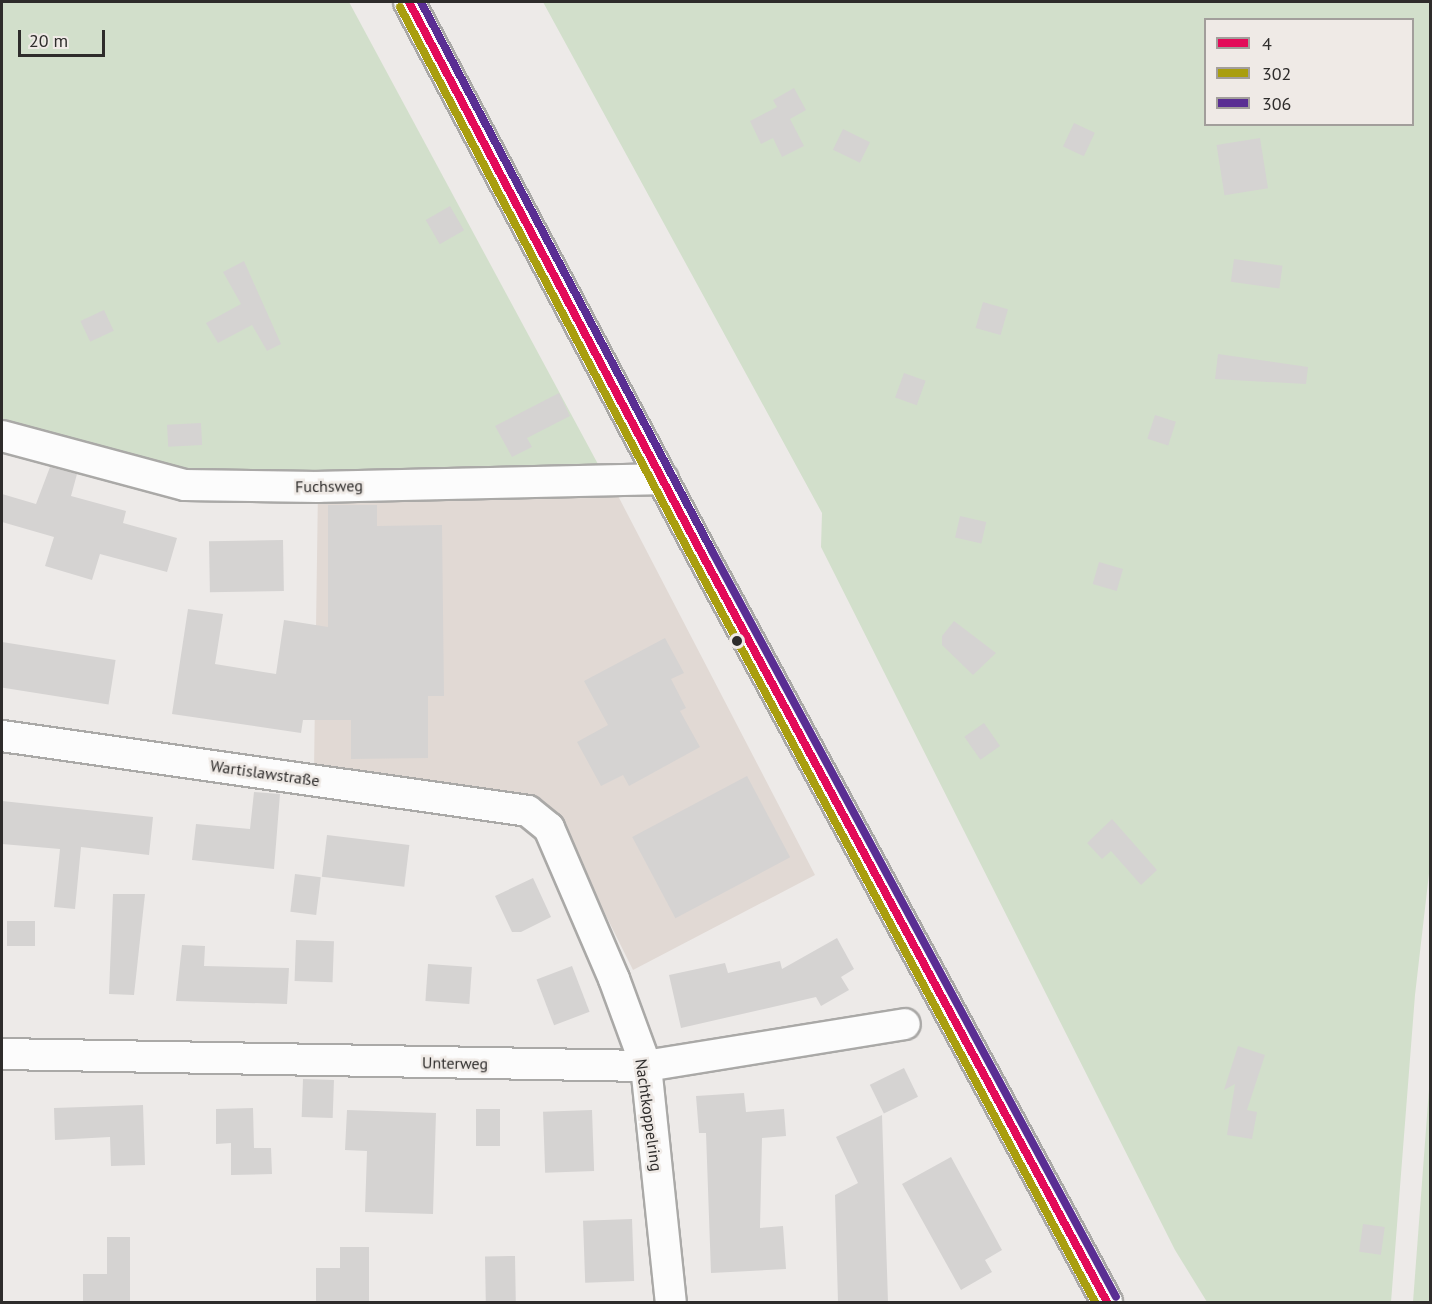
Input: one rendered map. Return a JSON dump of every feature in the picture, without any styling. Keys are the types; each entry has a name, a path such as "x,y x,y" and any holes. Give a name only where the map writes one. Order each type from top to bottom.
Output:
{"street":[{"path":"409,2 663,479 1107,1302"},
{"name":"Fuchsweg","path":"2,436 186,485 318,487 663,479"},
{"name":"Wartislawstraße","path":"2,736 528,811"},
{"name":"Nachtkoppelring","path":"528,811 549,828 614,979 646,1066 671,1302"},
{"name":"Unterweg","path":"2,1054 646,1066 905,1024"}],"shaded area":[{"path":"318,487 616,492 815,875 633,970 557,817 314,770"}],"green space":[{"path":"2,2 349,2 599,466 185,485 2,436"},
{"path":"543,2 1430,2 1430,865 1415,995 1391,1302 1207,1302 1175,1250 821,547 822,513"},
{"path":"1430,1076 1430,1302 1413,1302"}],"building":[{"path":"794,88 806,110 790,119 804,146 782,157 773,138 761,144 750,121 777,107 773,100"},
{"path":"1074,123 1095,133 1084,156 1063,147"},
{"path":"843,129 870,142 860,163 833,150"},
{"path":"1260,138 1268,188 1225,195 1217,145"},
{"path":"450,206 464,230 440,244 426,220"},
{"path":"1234,259 1283,266 1279,289 1231,282"},
{"path":"244,261 281,344 267,351 252,325 218,343 206,323 241,304 223,272"},
{"path":"983,302 1008,309 1001,335 976,328"},
{"path":"104,310 114,331 90,342 80,321"},
{"path":"1218,354 1308,367 1306,384 1215,379"},
{"path":"904,373 926,381 917,405 895,397"},
{"path":"559,393 570,416 527,438 532,447 512,457 495,426"},
{"path":"1155,415 1176,422 1168,446 1147,439"},
{"path":"201,423 202,445 168,447 167,425"},
{"path":"50,467 77,474 71,496 126,511 123,523 177,538 167,572 100,554 92,580 45,566 54,537 2,522 2,494 36,504"},
{"path":"328,505 377,505 377,526 442,525 444,696 428,696 428,758 351,759 351,720 303,720 301,733 172,714 188,609 223,614 215,664 276,674 284,620 328,627"},
{"path":"960,516 986,522 981,544 955,537"},
{"path":"283,540 284,591 210,592 209,541"},
{"path":"1099,562 1123,569 1117,591 1093,584"},
{"path":"954,621 996,653 973,675 942,645 942,636"},
{"path":"665,638 684,673 671,679 686,708 680,711 700,747 629,786 623,775 601,786 577,742 608,725 584,681"},
{"path":"2,642 116,660 109,704 2,688"},
{"path":"984,723 1000,746 980,760 964,737"},
{"path":"747,776 790,857 675,918 632,837"},
{"path":"254,792 280,794 274,869 192,860 196,824 250,829"},
{"path":"2,801 153,817 149,855 81,847 75,909 54,907 60,849 2,844"},
{"path":"1112,819 1157,870 1141,885 1111,851 1102,859 1087,843"},
{"path":"327,835 409,845 404,887 322,877"},
{"path":"295,874 321,877 316,915 290,912"},
{"path":"533,878 551,917 521,932 512,932 495,896"},
{"path":"113,894 145,894 134,995 109,994"},
{"path":"7,921 35,921 35,946 7,946"},
{"path":"837,938 854,969 841,977 849,990 821,1006 816,997 681,1028 669,975 725,963 728,973 780,961 782,969"},
{"path":"296,940 334,941 333,982 295,981"},
{"path":"182,945 205,946 204,966 289,968 287,1004 176,1001"},
{"path":"428,964 472,967 469,1004 425,1001"},
{"path":"572,966 590,1012 554,1025 537,980"},
{"path":"1238,1046 1265,1055 1247,1110 1257,1112 1252,1139 1227,1135 1235,1084 1224,1090"},
{"path":"904,1068 918,1097 884,1113 870,1085"},
{"path":"303,1079 334,1080 333,1118 302,1117"},
{"path":"744,1093 746,1112 784,1109 786,1136 762,1138 760,1228 783,1226 786,1269 711,1273 706,1133 699,1133 696,1096"},
{"path":"143,1105 145,1165 111,1166 110,1137 55,1140 54,1108"},
{"path":"253,1108 254,1148 271,1148 272,1174 231,1175 231,1143 216,1144 216,1109"},
{"path":"476,1109 500,1109 500,1146 476,1146"},
{"path":"347,1110 436,1113 433,1214 365,1212 367,1151 345,1150"},
{"path":"592,1110 594,1171 545,1173 543,1112"},
{"path":"882,1115 888,1302 838,1302 835,1195 858,1183 836,1137"},
{"path":"951,1157 1002,1250 985,1260 992,1272 961,1290 902,1184"},
{"path":"632,1219 634,1281 585,1283 583,1221"},
{"path":"1363,1224 1385,1227 1381,1255 1359,1252"},
{"path":"107,1237 130,1237 130,1302 83,1302 83,1274 107,1274"},
{"path":"340,1247 369,1247 369,1302 316,1302 316,1268 340,1268"},
{"path":"515,1256 516,1302 486,1302 485,1257"}],"transit line":[{"name":"4","path":"409,2 703,556 1107,1302"},
{"name":"306","path":"421,2 712,551 1116,1297"},
{"name":"302","path":"400,7 694,561 1095,1302"}]}
